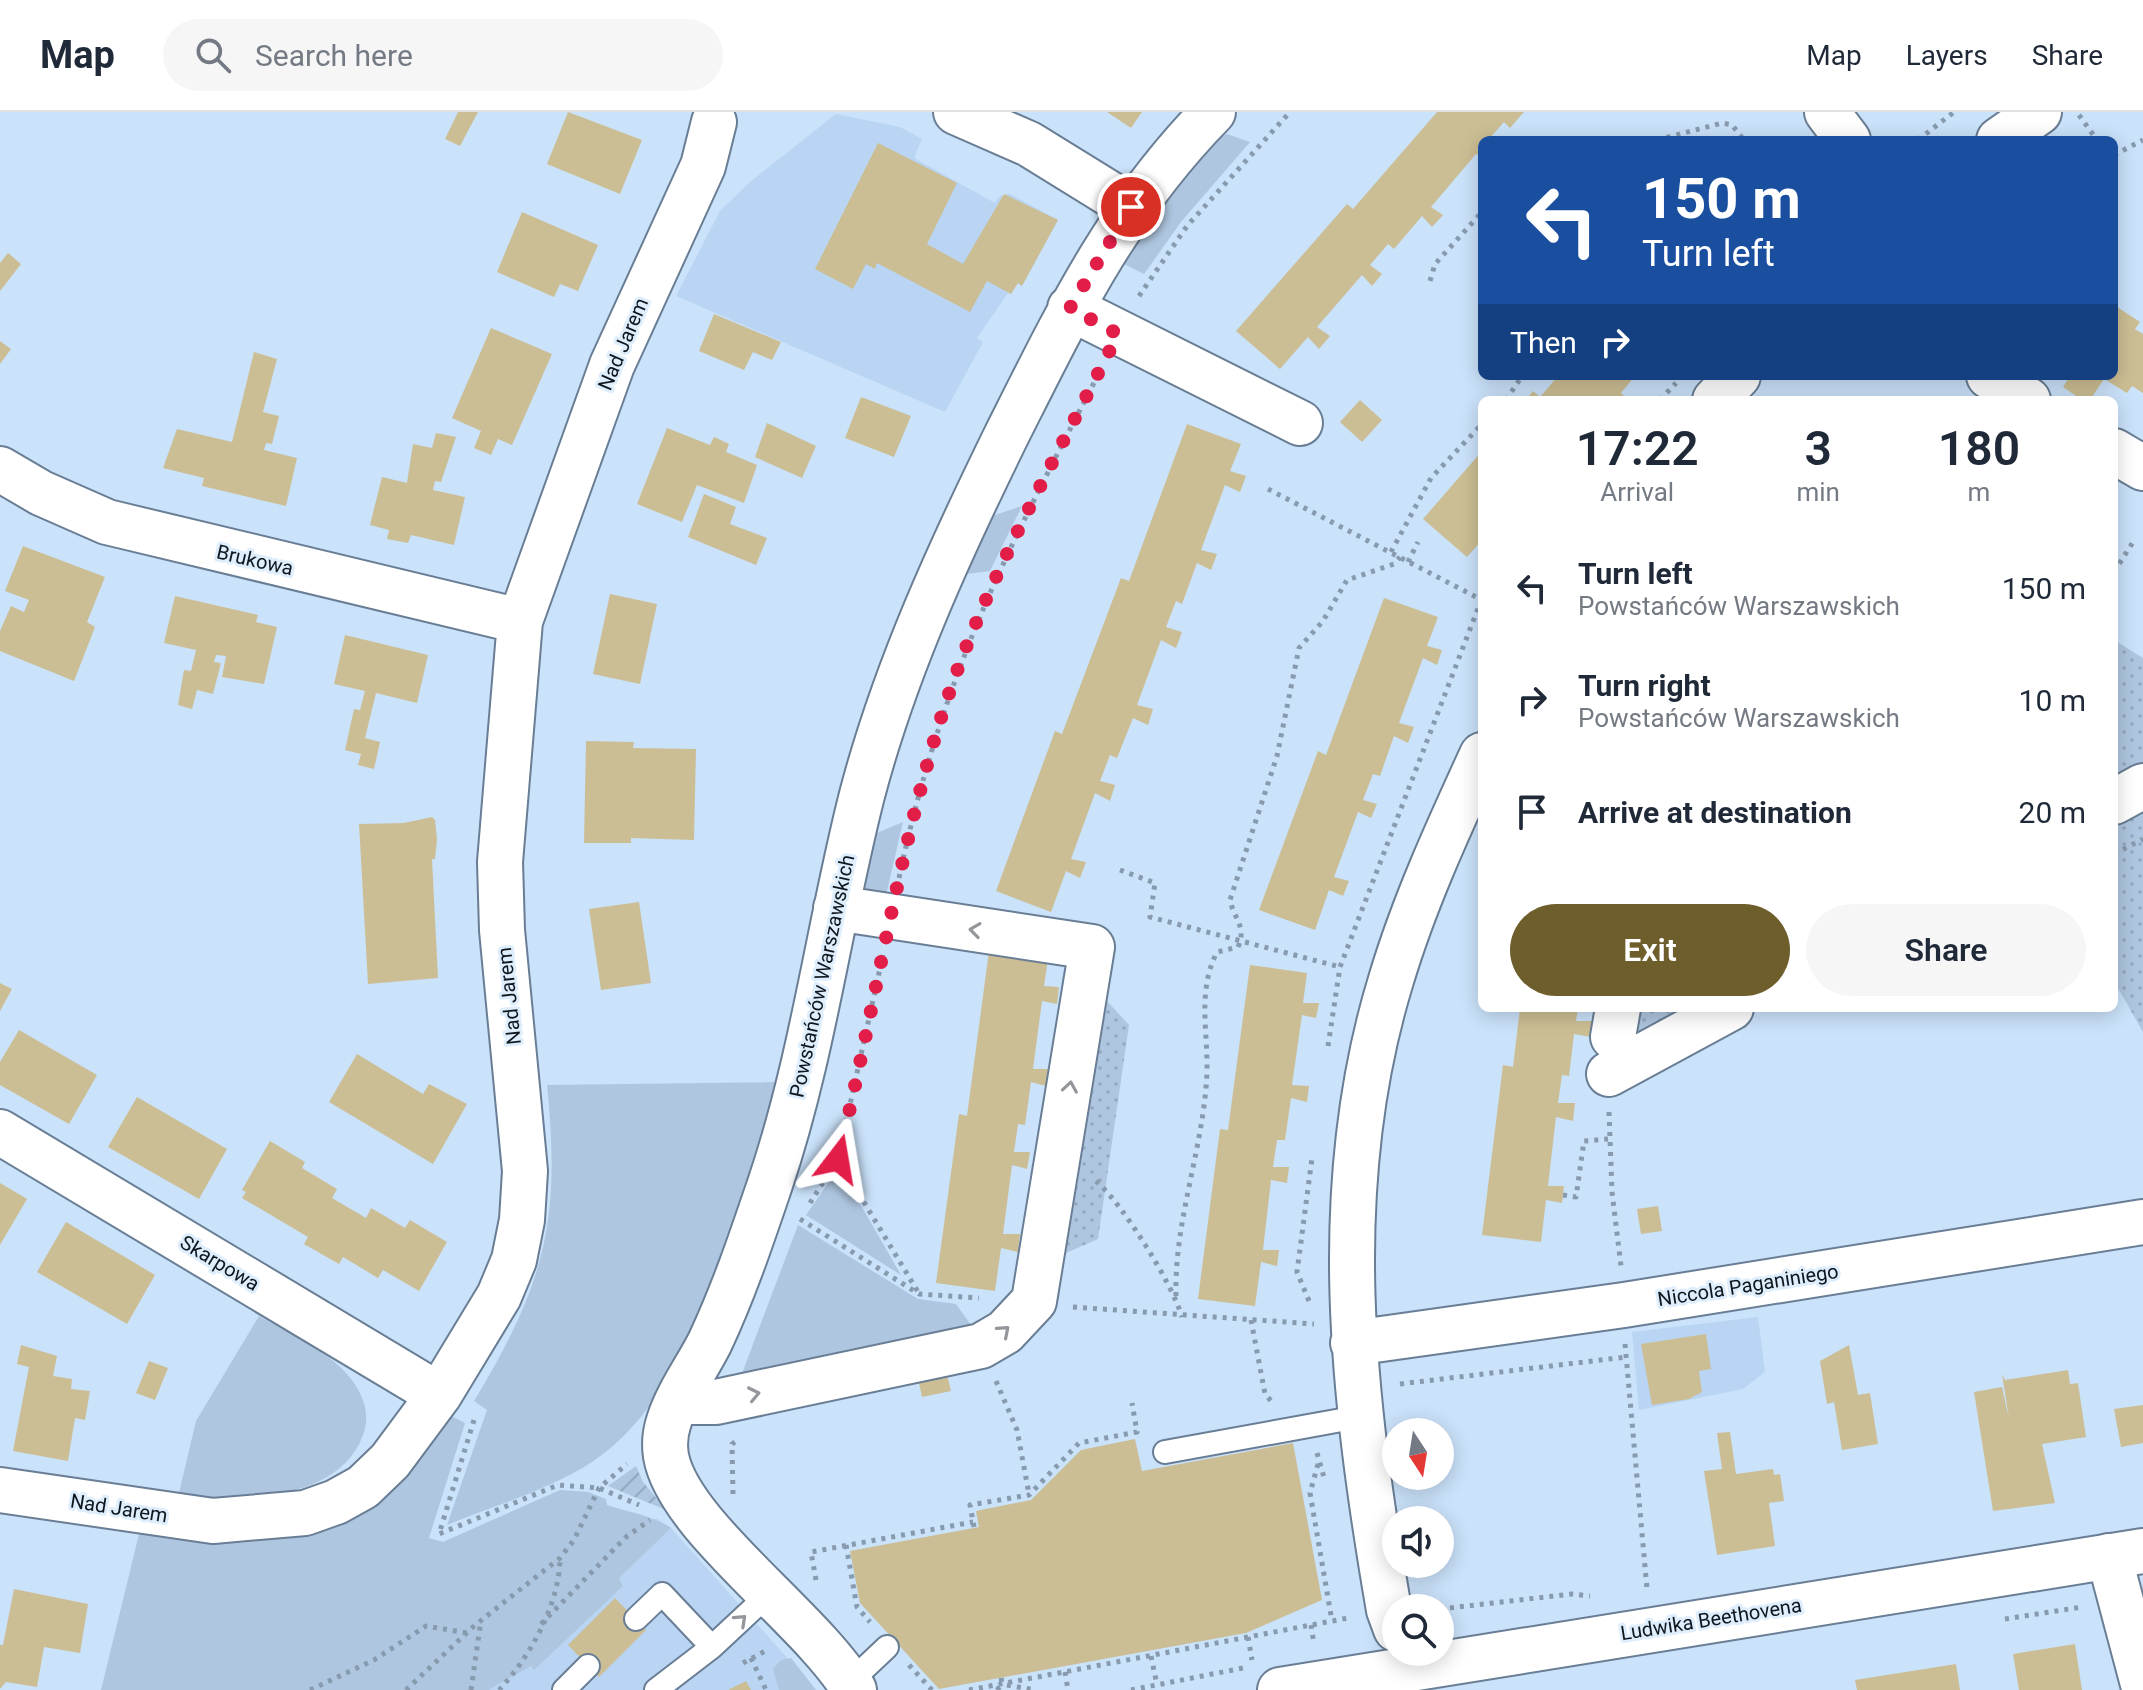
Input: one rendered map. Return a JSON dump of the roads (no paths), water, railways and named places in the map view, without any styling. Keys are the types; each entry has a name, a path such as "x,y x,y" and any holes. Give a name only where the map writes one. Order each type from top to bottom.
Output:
{"street":[{"path":"956,112 1029,144 1131,207"},
{"name":"Powstańców Warszawskich","path":"852,1686 816,1640 706,1524 677,1486 669,1468 665,1437 677,1402 711,1340 732,1289 789,1126 863,790 910,651 957,538 1070,308 1131,207 1213,112"},
{"path":"1827,112 1845,136"},
{"path":"2005,136 2039,112"},
{"name":"Nad Jarem","path":"0,1490 213,1521 305,1513 336,1502 363,1487 457,1406 514,1260 522,1220 525,1171 502,930 500,862 520,621 612,365 703,166 719,115"},
{"path":"1070,308 1300,423"},
{"path":"1719,396 1734,380"},
{"path":"2118,453 2143,468"},
{"name":"Brukowa","path":"0,469 41,493 135,530 520,621"},
{"path":"1388,1594 1375,1405 1336,1334 1371,1058 1390,982 1413,911 1478,764"},
{"path":"2118,800 2143,786"},
{"path":"677,1402 716,1402 990,1343 1034,1301 1092,947 836,908"},
{"path":"1613,1040 1716,1012"},
{"name":"Skarpowa","path":"0,1132 457,1406"},
{"name":"Niccola Paganiniego","path":"1336,1334 1624,1305 2143,1222"},
{"path":"2126,1553 2143,1684"},
{"name":"Ludwika Beethovena","path":"1454,1653 2126,1553"},
{"name":"Ludwika Beethovena","path":"1283,1679 1382,1664"}],"lane":[{"path":"1165,1452 1375,1405"},
{"path":"656,1690 712,1647 771,1592"},
{"path":"636,1619 662,1594 712,1647"},
{"path":"852,1686 887,1647"},
{"path":"564,1690 588,1666"}]}
